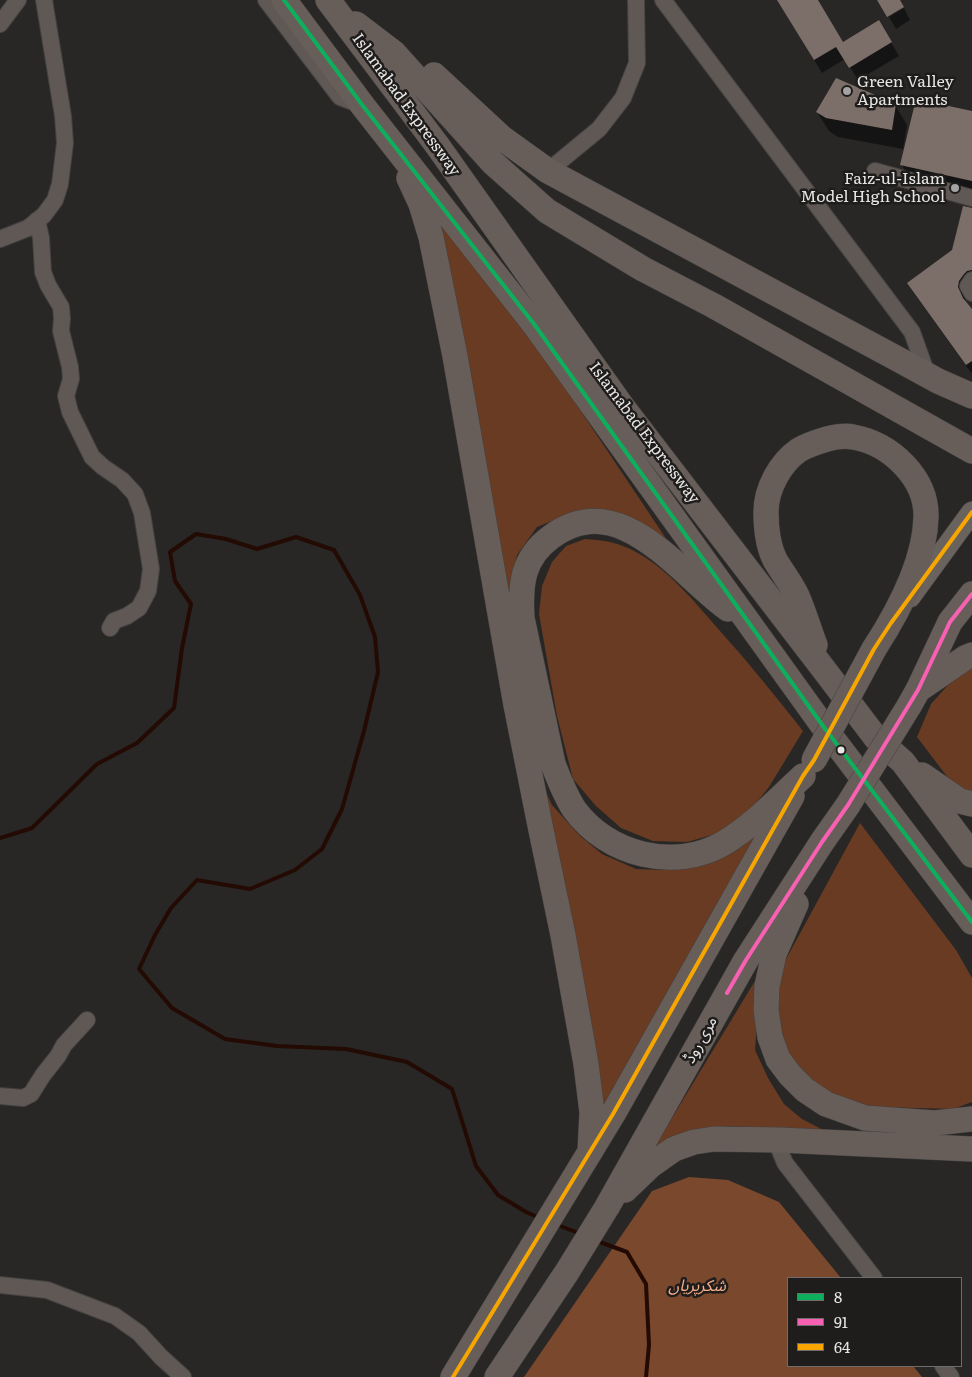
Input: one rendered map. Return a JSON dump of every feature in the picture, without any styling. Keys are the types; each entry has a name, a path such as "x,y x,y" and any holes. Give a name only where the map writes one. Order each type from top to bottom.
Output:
{"highway":[{"name":"Islamabad Expressway","path":"284,0 534,324 823,726 972,922"},
{"name":"Islamabad Expressway","path":"332,2 437,145 621,405 876,738 903,762 972,855"},
{"path":"332,2 355,9 388,33 502,138 548,171 938,381 972,396"},
{"path":"332,2 394,53 493,163 547,212 643,269 714,306 972,451"},
{"path":"399,150 405,170 421,204 431,237 455,356 516,705 540,830 564,935 586,1064 592,1112 590,1152"},
{"path":"453,1377 613,1114 809,768 874,649 891,623 917,566 926,516 924,499 917,482 903,463 882,447 869,440 851,436 834,437 798,450 776,476 766,510 769,541 775,559 796,594 822,667"},
{"path":"751,624 720,602 653,544 635,532 617,524 599,521 579,522 564,528 550,538 534,553 525,572 520,594 522,618 553,764 561,786 574,809 590,826 609,840 628,850 664,858 703,852 723,843 743,830 809,768"},
{"name":"مری روڈ","path":"497,1377 567,1272 609,1203 746,960 848,805 914,698 950,622 972,594"},
{"path":"914,698 965,658 972,655"},
{"path":"903,762 944,791 972,804"},
{"path":"822,842 774,954 767,986 766,1010 770,1037 778,1059 805,1090 826,1104 865,1118 935,1123 972,1119"},
{"path":"955,901 972,936"},
{"path":"609,1203 628,1188 650,1166 674,1149 694,1142 714,1139 780,1140 972,1149"}],"main road":[{"path":"891,623 972,512"},
{"path":"950,622 972,580"}],"street":[{"path":"0,24 18,0"},
{"path":"0,239 28,228 44,215 55,200 60,184 64,143 63,116 44,0"},
{"path":"266,0 340,97 364,106"},
{"path":"548,171 599,129 624,98 637,63 636,0"},
{"path":"663,0 912,332 927,374"},
{"path":"875,170 972,198"},
{"path":"37,220 41,238 42,272 61,307 61,331 70,367 71,379 66,396 70,412 92,457 122,480 135,494 142,513 151,569 148,591 138,608 127,616 114,621 110,628"},
{"path":"972,280 968,286 972,293"},
{"path":"0,1096 23,1098 31,1094 64,1045 87,1020"},
{"path":"780,1140 780,1151 785,1163 873,1277"},
{"path":"0,1285 47,1290 115,1316 139,1333 183,1377"}],"shaded area":[{"path":"429,199 530,335 667,540 627,515 601,509 569,514 537,527 517,555 509,594"},
{"path":"585,539 599,540 623,546 651,561 664,571 688,594 731,643 803,731 769,787 747,814 719,833 687,842 653,841 621,828 596,806 573,779 557,716 539,614 542,586 552,562 566,546"},
{"path":"972,663 972,796 955,787 917,737 931,704 966,665"},
{"path":"544,788 552,805 579,835 602,854 636,869 664,870 697,867 720,858 763,826 601,1121"},
{"path":"860,823 956,950 972,978 972,1102 953,1109 879,1107 849,1103 820,1091 797,1069 780,1043 775,987 785,961"},
{"path":"761,971 755,1050 768,1078 784,1104 802,1119 829,1133 729,1126 689,1133 652,1151"}],"green space":[{"name":"شکرپریاں","path":"689,1177 728,1180 779,1202 840,1277 787,1277 787,1367 914,1367 922,1377 524,1377 652,1191"}],"building":[{"path":"777,0 818,0 843,42 879,20 892,42 849,68 836,47 814,60"},
{"path":"877,0 900,0 904,7 887,17"},
{"name":"Green Valley Apartments","path":"836,78 896,104 892,130 826,118 816,112"},
{"path":"916,99 972,111 972,181 900,165"},
{"path":"963,206 972,208 972,270 964,274 959,281 958,287 963,298 972,309 972,361 966,365 907,283 952,250"}],"waterway":[{"path":"0,838 32,828 97,764 137,743 174,708 182,648 191,604 175,581 170,552 196,534 226,539 257,549 296,537 334,550 360,595 375,637 378,672 342,809 322,849 295,870 250,889 197,880 171,908 155,935 139,969 172,1008 225,1039 277,1046 346,1049 407,1062 452,1089 476,1166 498,1195 540,1218"},
{"path":"555,1224 581,1234"},
{"path":"597,1241 627,1252 646,1284 649,1345 646,1377"}],"transit line":[{"name":"8","path":"284,0 363,106 534,324 823,726 972,922"},
{"name":"64","path":"453,1377 613,1114 803,776 814,760 874,649 972,512"},
{"name":"91","path":"727,993 746,960 848,805 918,690 950,622 972,594"}],"place":[{"name":"Green Valley Apartments","path":"847,91"},
{"name":"Faiz-ul-Islam Model High School","path":"955,188"}]}
